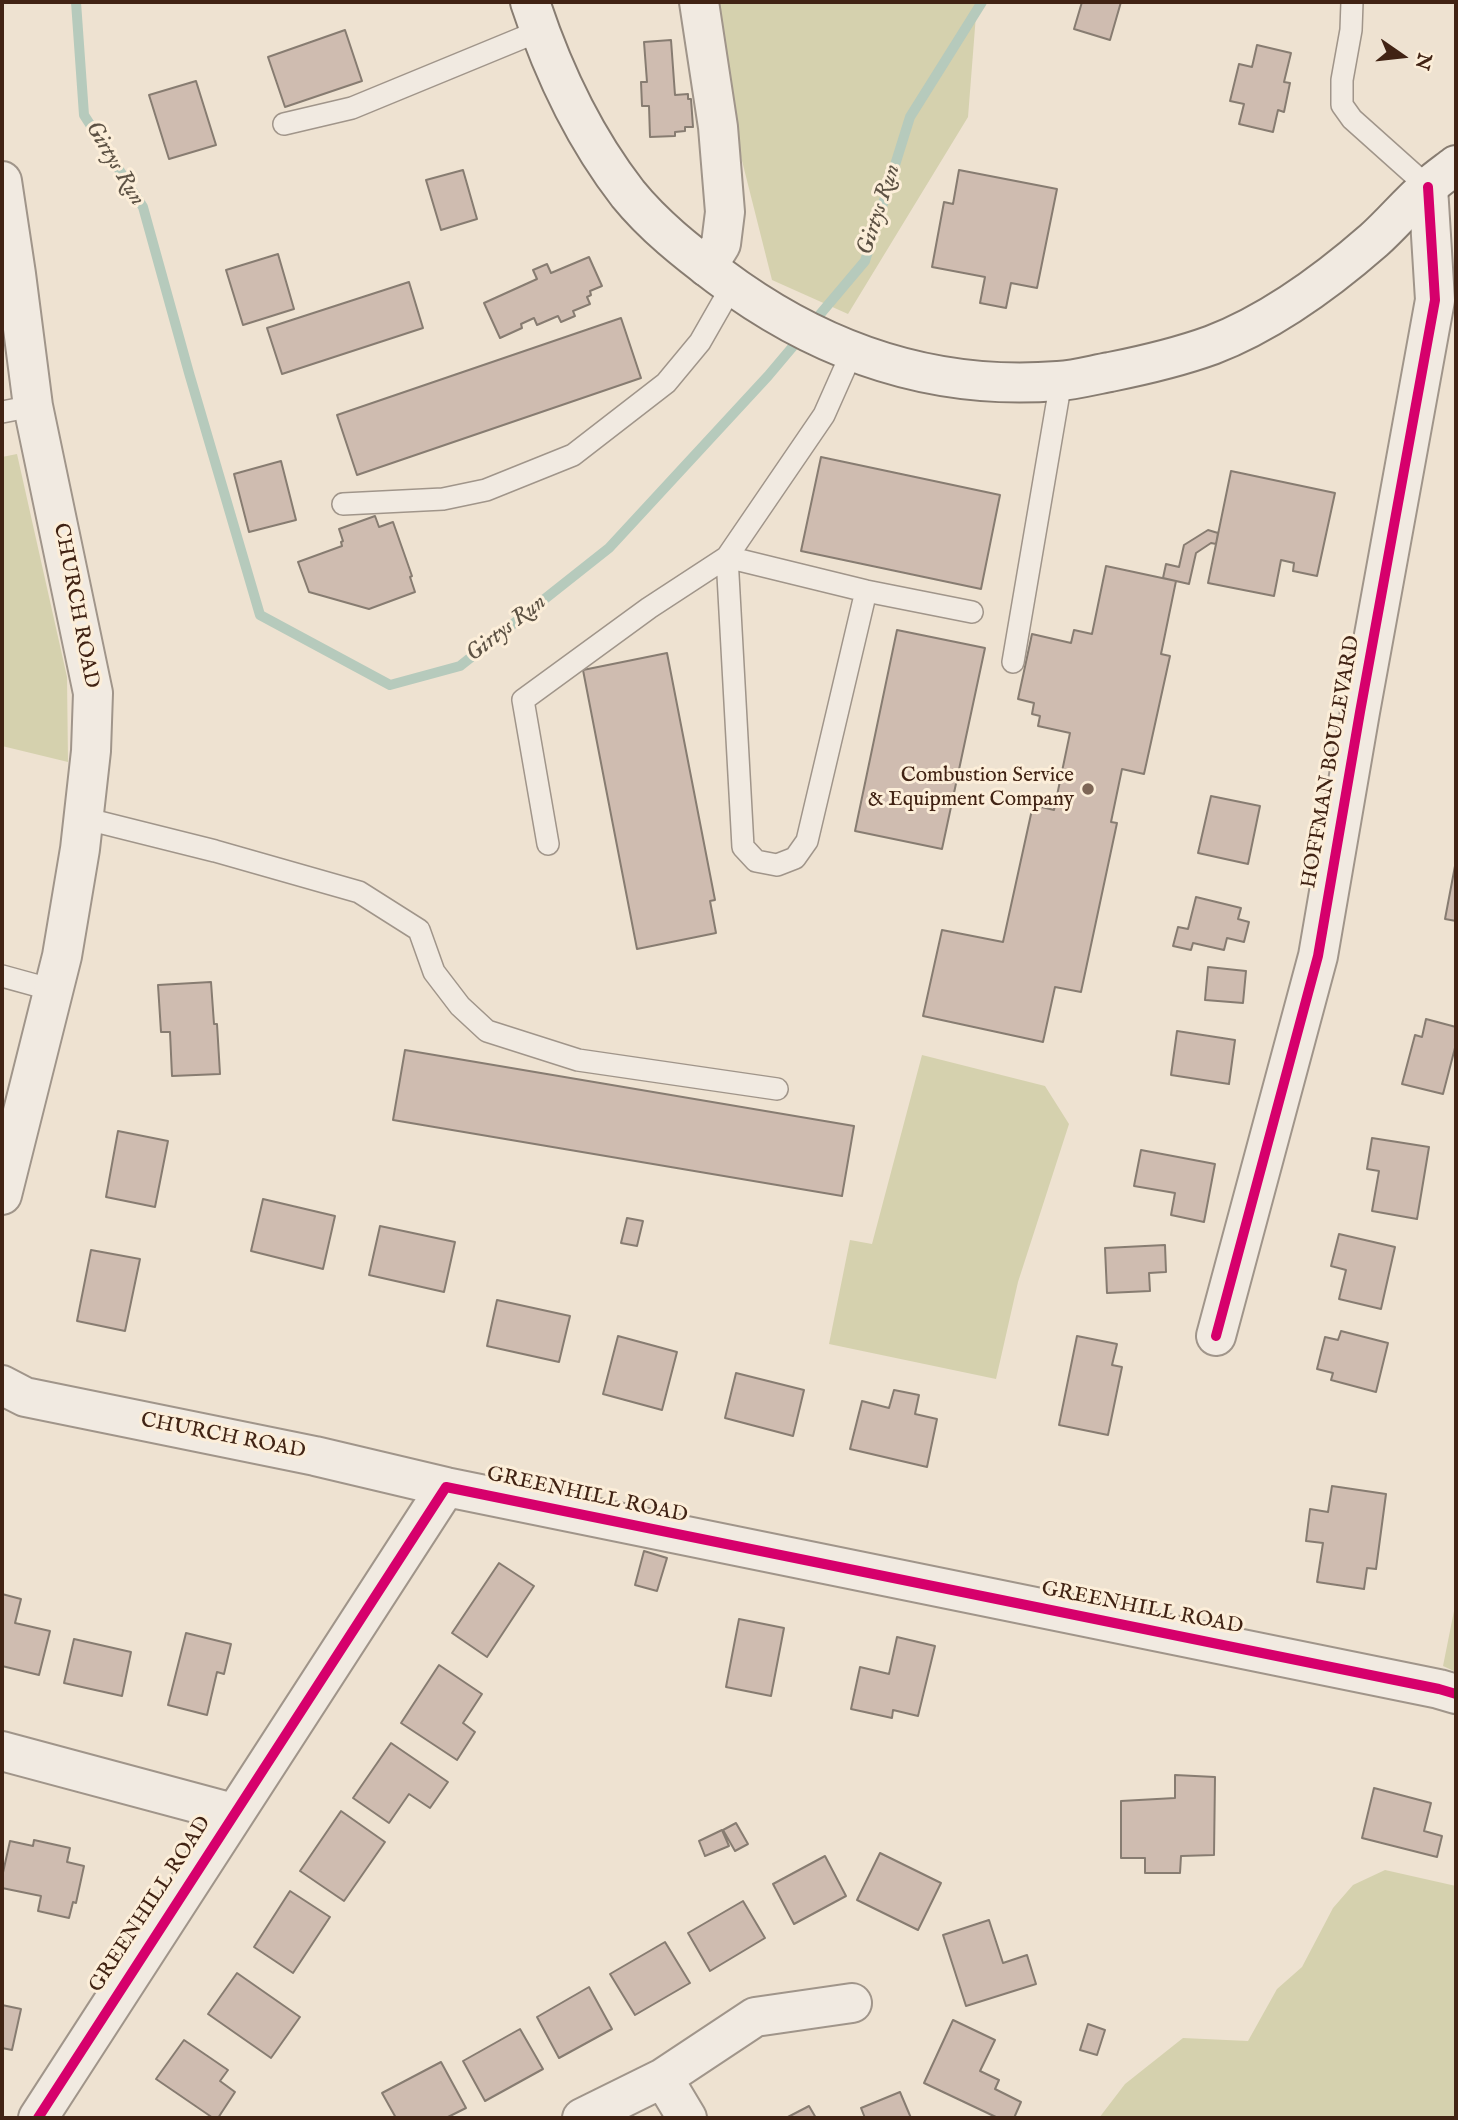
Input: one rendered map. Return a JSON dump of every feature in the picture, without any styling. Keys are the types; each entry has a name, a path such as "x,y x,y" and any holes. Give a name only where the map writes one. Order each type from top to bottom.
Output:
{"street":[{"path":"699,2 718,127 725,212 721,244 730,284"},
{"path":"535,16 566,97 628,194 657,226 730,284 841,348 876,361 937,376 1000,383 1061,381 1146,365 1202,348 1266,318 1311,291 1374,240 1442,176"},
{"name":"HOFFMAN BOULEVARD","path":"1216,1336 1318,956 1435,300 1442,176"},
{"name":"CHURCH ROAD","path":"2,181 17,409 93,693 91,751 62,956 2,1195"},
{"name":"CHURCH ROAD","path":"2,1385 25,1397 315,1455 446,1487"},
{"name":"GREENHILL ROAD","path":"38,2118 446,1487 1456,1694"},
{"path":"2,1751 233,1813"},
{"path":"582,2118 663,2078 755,2017 852,2003"},
{"path":"663,2078 687,2118"}],"lane":[{"path":"1352,2 1351,30 1342,80 1342,105 1352,119 1442,176"},
{"path":"284,124 352,108 535,16"},
{"path":"343,504 443,499 486,490 573,455 666,383 700,342 730,284"},
{"path":"548,844 523,699 649,608 727,557 824,415 841,348"},
{"path":"1013,662 1061,381"},
{"path":"727,557 743,847 756,861 777,865 795,858 807,841 866,591"},
{"path":"727,557 866,591 972,612"},
{"path":"83,818 215,851 359,892 419,930 434,972 460,1006 487,1031 578,1060 777,1089"},
{"path":"2,976 53,990"}],"shaded area":[{"path":"712,2 977,2 968,117 848,314 772,280 733,125"},
{"path":"17,454 67,677 68,762 2,746 2,457"},
{"path":"922,1055 1045,1086 1069,1124 1018,1282 996,1379 829,1344 850,1240 872,1244"},
{"path":"1456,1601 1456,1672 1443,1666"},
{"path":"1385,1870 1456,1886 1456,2118 1099,2118 1125,2084 1183,2038 1248,2041 1277,1989 1302,1967 1333,1908 1353,1885"}],"building":[{"path":"1082,2 1121,2 1110,40 1074,29"},
{"path":"345,30 362,81 285,107 268,57"},
{"path":"671,40 675,95 688,94 688,99 691,99 693,127 685,127 685,131 675,132 675,136 650,137 649,106 642,106 641,82 647,82 644,42"},
{"path":"1257,45 1291,53 1284,82 1290,83 1284,112 1278,110 1273,132 1239,124 1244,104 1230,101 1239,64 1252,67"},
{"path":"196,81 216,145 169,159 149,95"},
{"path":"463,170 477,219 441,230 426,180"},
{"path":"959,170 1057,189 1037,288 1011,283 1006,308 980,303 985,277 932,267 944,202 953,204"},
{"path":"278,254 294,309 243,325 226,270"},
{"path":"589,257 602,286 590,291 591,295 587,297 590,304 573,311 575,316 561,322 558,316 537,325 534,318 521,324 522,328 500,338 484,303 537,279 533,270 547,264 551,273"},
{"path":"409,282 423,328 282,374 267,328"},
{"path":"621,318 641,378 357,475 337,415"},
{"path":"821,457 1000,495 981,589 801,551"},
{"path":"281,461 296,520 249,532 234,474"},
{"path":"1231,471 1335,493 1317,576 1293,571 1294,563 1281,560 1274,596 1208,583"},
{"path":"375,516 379,527 393,522 415,592 369,609 309,592 298,562 342,546 339,529"},
{"path":"1208,530 1218,533 1216,544 1211,543 1196,553 1189,584 1163,578 1166,564 1179,567 1184,545"},
{"name":"Combustion Service & Equipment Company","path":"1106,566 1176,581 1161,654 1170,656 1144,774 1122,769 1111,822 1117,823 1081,992 1055,987 1043,1042 923,1016 942,930 1003,942 1033,805 1054,810 1070,733 1038,726 1040,716 1032,714 1034,703 1018,699 1032,634 1071,643 1074,630 1092,634"},
{"path":"897,630 985,648 942,849 855,831"},
{"path":"667,653 715,900 710,901 716,933 637,949 583,670"},
{"path":"1211,796 1260,806 1248,864 1198,853"},
{"path":"1456,866 1456,921 1445,919"},
{"path":"1196,897 1241,908 1238,919 1249,922 1244,942 1227,938 1224,950 1193,943 1191,950 1173,946 1178,927 1188,929"},
{"path":"1208,967 1246,971 1243,1003 1205,1000"},
{"path":"211,982 220,1074 172,1076 170,1032 161,1032 158,985"},
{"path":"1426,1019 1456,1027 1456,1044 1443,1094 1402,1084 1415,1035 1422,1037"},
{"path":"1177,1031 1235,1040 1229,1084 1171,1075"},
{"path":"405,1050 854,1126 842,1196 393,1120"},
{"path":"118,1131 168,1141 155,1207 106,1197"},
{"path":"1372,1138 1429,1147 1417,1219 1372,1211 1379,1171 1367,1169"},
{"path":"1141,1150 1215,1164 1204,1222 1171,1215 1175,1193 1134,1186"},
{"path":"263,1199 335,1216 323,1269 251,1251"},
{"path":"627,1218 643,1221 637,1246 621,1243"},
{"path":"380,1226 455,1242 444,1292 369,1275"},
{"path":"1339,1234 1395,1247 1381,1309 1339,1299 1346,1270 1331,1266"},
{"path":"1165,1245 1166,1272 1149,1273 1150,1291 1107,1293 1105,1248"},
{"path":"91,1250 140,1259 125,1331 77,1321"},
{"path":"497,1300 570,1316 559,1362 487,1346"},
{"path":"1341,1331 1388,1343 1376,1392 1331,1380 1333,1373 1317,1369 1325,1337 1338,1340"},
{"path":"618,1336 677,1352 662,1410 603,1394"},
{"path":"1077,1336 1117,1344 1112,1365 1122,1367 1108,1435 1059,1425"},
{"path":"736,1373 804,1390 793,1436 725,1418"},
{"path":"894,1390 919,1395 915,1414 937,1419 927,1467 850,1449 862,1401 889,1408"},
{"path":"1332,1486 1386,1494 1376,1569 1367,1568 1364,1589 1317,1582 1323,1543 1306,1541 1310,1509 1328,1512"},
{"path":"644,1551 667,1558 657,1591 635,1585"},
{"path":"499,1563 534,1586 487,1657 452,1633"},
{"path":"2,1594 21,1599 15,1623 50,1631 39,1675 2,1666"},
{"path":"739,1619 784,1628 771,1696 726,1687"},
{"path":"186,1633 231,1644 224,1674 217,1672 207,1715 168,1705"},
{"path":"897,1637 935,1646 918,1716 893,1710 892,1718 851,1709 860,1667 889,1674"},
{"path":"74,1639 131,1652 122,1696 64,1683"},
{"path":"439,1665 482,1694 463,1723 475,1732 457,1760 401,1723"},
{"path":"391,1743 448,1782 430,1808 409,1794 389,1823 353,1798"},
{"path":"1175,1775 1215,1777 1214,1855 1181,1856 1180,1873 1145,1873 1145,1858 1121,1858 1121,1801 1175,1798"},
{"path":"1374,1788 1431,1803 1424,1831 1442,1836 1437,1857 1362,1838"},
{"path":"341,1811 385,1842 344,1901 300,1871"},
{"path":"736,1823 748,1844 735,1851 723,1830"},
{"path":"722,1830 729,1846 705,1856 699,1841"},
{"path":"34,1840 70,1848 67,1862 84,1866 76,1903 73,1902 69,1918 38,1911 41,1896 2,1888 10,1841 33,1846"},
{"path":"880,1853 941,1883 918,1930 857,1900"},
{"path":"825,1856 846,1896 794,1924 773,1884"},
{"path":"290,1891 330,1917 293,1973 254,1947"},
{"path":"743,1901 765,1938 710,1971 688,1933"},
{"path":"989,1920 1003,1963 1027,1955 1036,1984 966,2006 943,1935"},
{"path":"665,1942 690,1983 635,2015 610,1974"},
{"path":"237,1973 300,2017 271,2058 208,2014"},
{"path":"589,1987 612,2029 559,2058 537,2017"},
{"path":"2,2005 21,2009 12,2050 2,2048"},
{"path":"953,2020 995,2040 980,2071 999,2080 995,2089 1021,2102 1014,2118 998,2118 924,2083"},
{"path":"1088,2024 1105,2030 1097,2055 1080,2050"},
{"path":"520,2029 543,2069 485,2101 463,2061"},
{"path":"184,2040 228,2070 220,2081 235,2092 218,2118 213,2118 156,2079"},
{"path":"441,2062 466,2108 446,2118 396,2118 382,2093"},
{"path":"900,2092 911,2118 865,2118 861,2108"},
{"path":"809,2106 816,2118 786,2118"}],"waterway":[{"name":"Girtys Run","path":"76,2 84,115 143,207 260,615 390,685 460,666 609,548 768,376 865,261 910,117 982,2"}],"cycle path":[{"path":"1216,1336 1318,956 1435,300 1428,187"},
{"path":"38,2118 446,1487 1456,1694"}],"place":[{"name":"Combustion Service & Equipment Company","path":"1088,789"}]}
